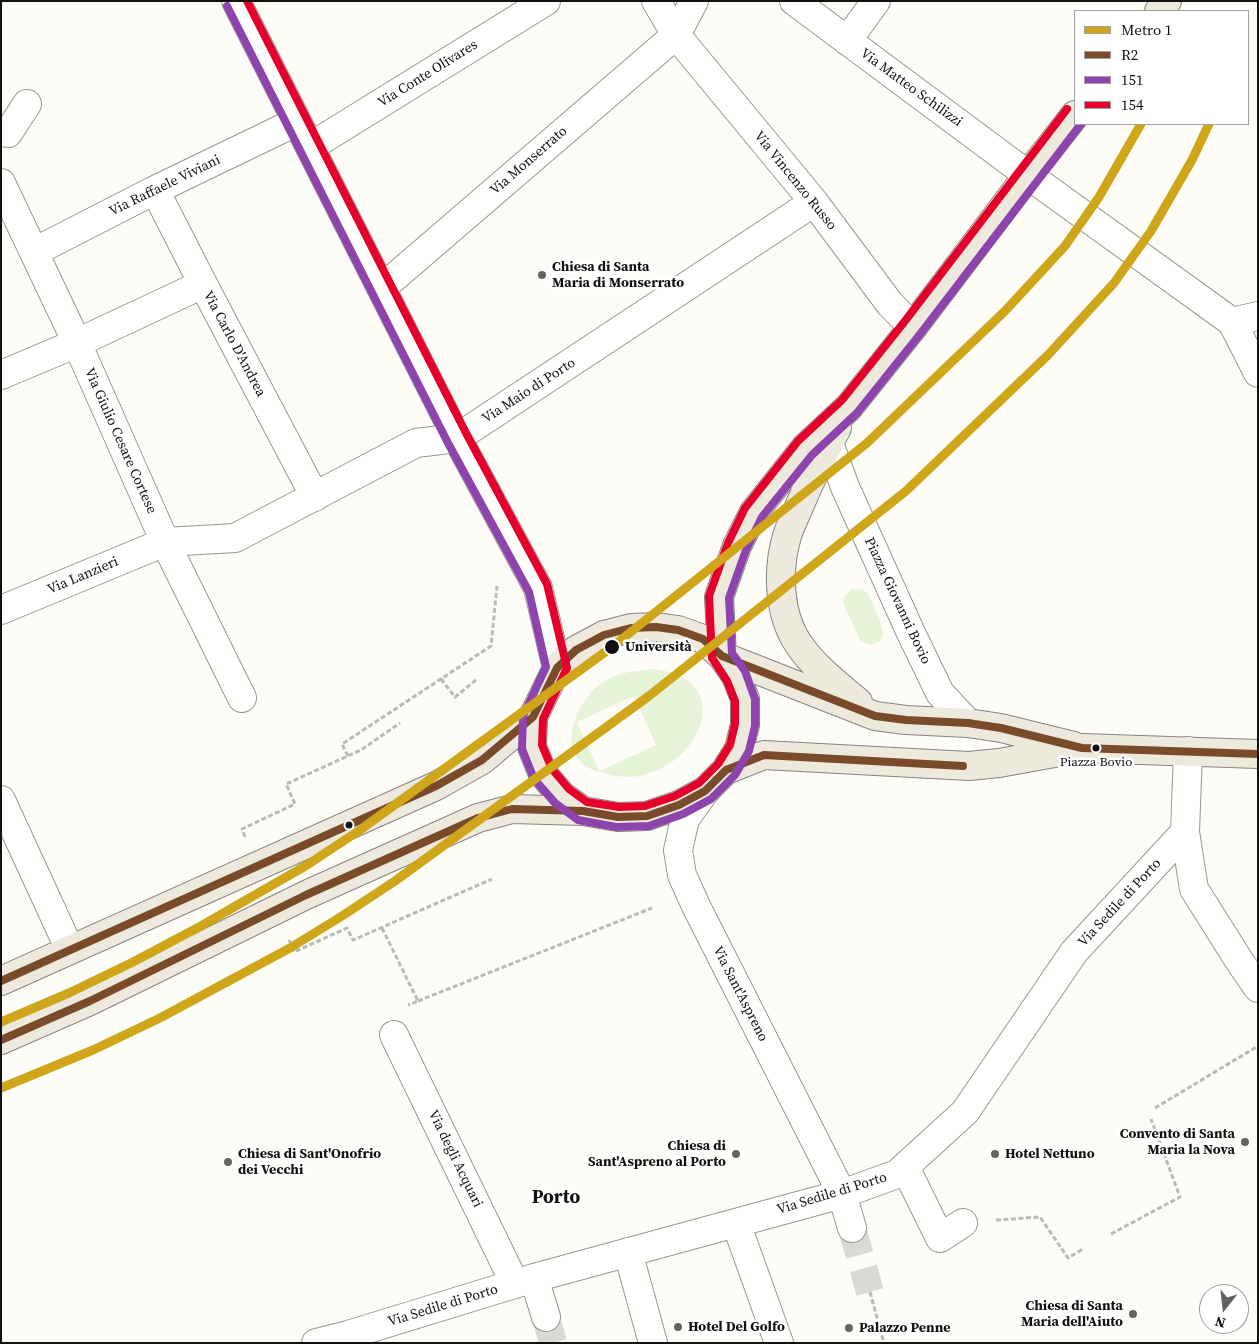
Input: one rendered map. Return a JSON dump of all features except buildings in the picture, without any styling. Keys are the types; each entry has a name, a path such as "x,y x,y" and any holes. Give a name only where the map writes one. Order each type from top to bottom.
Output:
{"main road":[{"path":"722,656 719,597 737,546 754,512 805,448 849,407 913,327 1074,116"},
{"path":"849,407 818,463 787,535 781,564 782,596 787,621 799,646 819,669 875,716"},
{"path":"1,982 436,786 482,760 533,717 557,668 576,650 604,635 631,628 656,627 678,630 703,640 722,656 736,676 745,700 745,725 739,749 726,770 705,792 679,805 647,816 618,818 583,812 512,809 478,818 306,895 90,1001 1,1040"},
{"path":"722,656 875,716 906,720 968,723 1001,728 1082,748"},
{"path":"533,717 532,747 543,774 562,796 583,812"},
{"path":"726,770 764,755 969,766 999,763 1082,748 1258,754"}],"street":[{"path":"236,1 457,438 538,588 557,668"},
{"name":"Via Conte Olivares","path":"310,147 546,1"},
{"name":"Via Vincenzo Russo","path":"656,1 676,34 814,202 890,304 913,327"},
{"path":"676,34 694,1"},
{"name":"Via Matteo Schilizzi","path":"794,1 1028,175 1232,322"},
{"path":"847,41 876,1"},
{"name":"Via Monserrato","path":"382,288 676,34"},
{"path":"1,132 8,133 27,104"},
{"name":"Via Raffaele Viviani","path":"34,252 155,190 296,122"},
{"name":"Via Carlo D'Andrea","path":"155,190 314,497"},
{"name":"Via Giulio Cesare Cortese","path":"3,192 10,225 34,252 77,343 165,542 242,698"},
{"name":"Via Maio di Porto","path":"165,542 235,538 416,443 457,438 814,202"},
{"path":"1,375 77,343 202,284"},
{"path":"1258,316 1232,322 1258,373"},
{"name":"Piazza Giovanni Bovio","path":"829,443 845,487 940,693 968,723"},
{"name":"Via Lanzieri","path":"1,610 165,542"},
{"path":"1188,751 1186,832 1194,889 1258,988"},
{"name":"Via Sant'Aspreno","path":"705,792 684,819 678,850 682,875 842,1194 852,1228"},
{"path":"1,800 70,950"},
{"name":"Via Sedile di Porto","path":"316,1343 349,1339 525,1281 842,1194 897,1174 965,1112 1074,952 1186,832"},
{"name":"Via degli Acquari","path":"394,1035 546,1317"},
{"path":"905,1167 940,1238 963,1223"},
{"path":"736,1223 779,1343"},
{"path":"628,1252 653,1343"}],"path":[{"path":"348,756 342,744 490,646 498,580"},
{"path":"441,679 455,697 476,680"},
{"path":"245,837 242,829 295,804 286,784 361,750 400,723"},
{"path":"286,934 294,952 347,928 354,940 492,879"},
{"path":"394,1035 386,1015 652,908"},
{"path":"382,928 418,1001"},
{"path":"1155,1108 1258,1046"},
{"path":"1112,1234 1180,1197 1151,1119"},
{"path":"963,1223 1040,1217 1068,1258 1084,1249"},
{"path":"870,1292 884,1343"}],"green space":[{"path":"852,589 864,590 871,600 883,633 881,641 878,643 867,644 860,640 843,603 844,597"},
{"path":"654,669 679,676 695,688 702,703 702,720 694,738 682,754 664,767 644,775 632,777 614,776 596,771 583,764 575,754 572,742 572,729 576,716 591,693 600,684 612,677","holes":["634,696 656,745 599,771 577,722"]}],"tunnel":[{"path":"852,1228 870,1292"},
{"path":"546,1317 553,1343"}],"metro line":[{"name":"1","path":"1,1022 69,993 133,962 201,926 307,865 360,830 612,647 867,443 1005,311 1065,246 1099,197 1140,125"},
{"name":"1","path":"1,1088 93,1050 160,1018 290,948 395,881 649,696 906,491 1048,355 1114,283 1151,231 1192,160 1209,125"}],"transit line":[{"name":"154","path":"247,1 466,433 547,584 567,668 543,719 542,745 552,769 569,789 587,802 619,807 645,806 675,796 699,783 718,764 730,745 735,724 735,701 727,681 712,658 709,596 728,543 745,508 798,441 842,400 905,321 1067,109"},
{"name":"151","path":"227,6 448,443 529,592 546,667 523,716 522,749 534,779 555,803 578,820 616,827 649,826 683,814 711,799 735,775 749,751 755,726 755,699 745,671 732,653 729,598 746,550 762,517 812,455 857,413 921,333 1080,125"},
{"name":"R2","path":"1,981 436,786 482,760 533,717 557,668 576,650 604,635 631,628 656,627 678,630 703,639 722,656 875,716 906,720 968,723 1001,728 1082,748 1258,754"},
{"name":"R2","path":"1,1040 90,1001 306,895 478,818 512,809 583,811 618,817 647,816 679,805 705,791 726,770 764,755 963,766"}],"place":[{"name":"Chiesa di Santa Maria di Monserrato","path":"542,275"},
{"name":"Università","path":"612,647"},
{"name":"Piazza Bovio","path":"1096,748"},
{"name":"Convento di Santa Maria la Nova","path":"1245,1142"},
{"name":"Chiesa di Sant'Aspreno al Porto","path":"736,1154"},
{"name":"Hotel Nettuno","path":"995,1154"},
{"name":"Chiesa di Sant'Onofrio dei Vecchi","path":"228,1162"},
{"name":"Chiesa di Santa Maria dell'Aiuto","path":"1133,1314"},
{"name":"Hotel Del Golfo","path":"678,1327"},
{"name":"Palazzo Penne","path":"849,1328"}],"district":[{"name":"Porto","path":"556,1198"}]}
